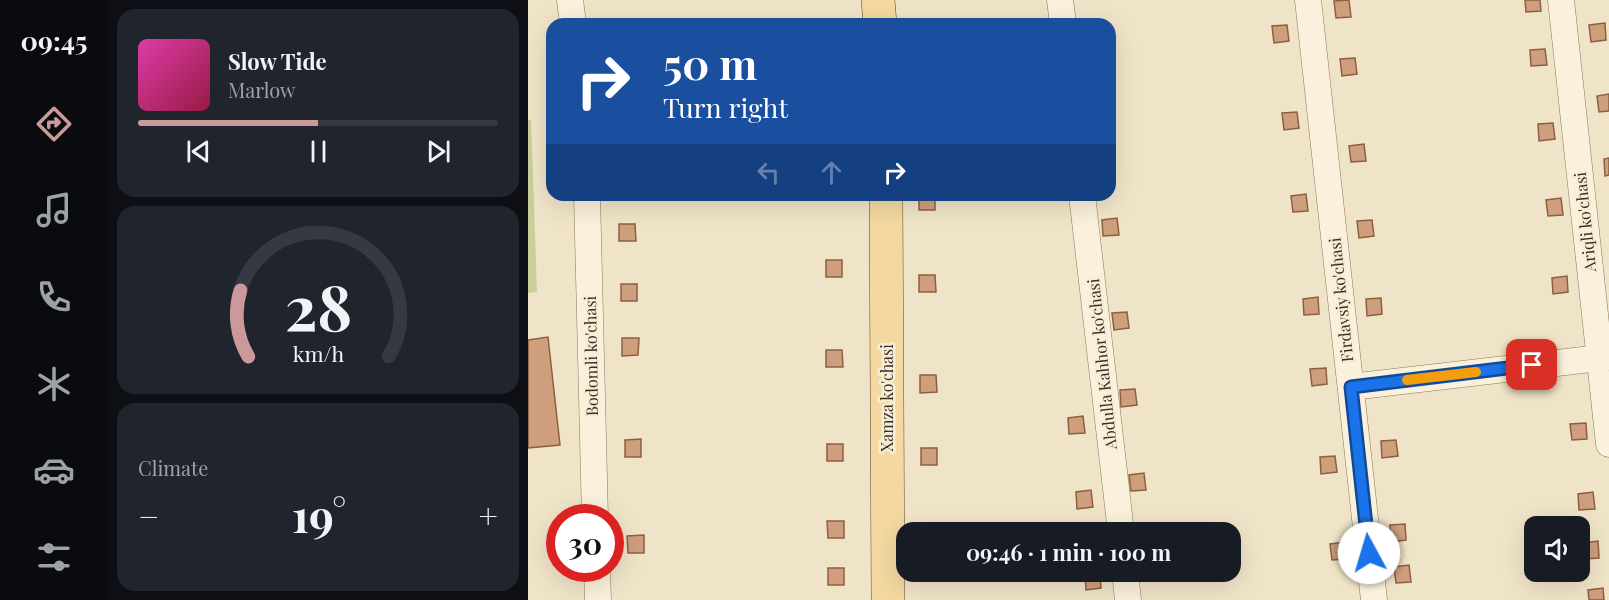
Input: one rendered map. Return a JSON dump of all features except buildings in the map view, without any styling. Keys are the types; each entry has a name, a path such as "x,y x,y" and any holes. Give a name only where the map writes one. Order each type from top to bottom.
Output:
{"main road":[{"path":"878,0 880,18"},
{"name":"Xamza ko'chasi","path":"886,201 888,600"}],"street":[{"path":"570,0 572,18"},
{"path":"1060,0 1062,18"},
{"name":"Firdavsiy ko'chasi","path":"1308,0 1374,600"},
{"name":"Ariqli ko'chasi","path":"1561,0 1604,357 1609,444"},
{"name":"Bodomli ko'chasi","path":"587,201 595,504"},
{"name":"Abdulla Kahhor ko'chasi","path":"1083,201 1120,522"},
{"path":"1351,387 1604,357"},
{"path":"597,582 597,600"},
{"path":"1126,582 1128,600"}],"green space":[{"path":"528,120 531,120 537,292 528,293"}],"slow traffic":[{"path":"1407,380 1476,372"}],"route":[{"path":"1369,553 1351,387 1532,365"}]}
